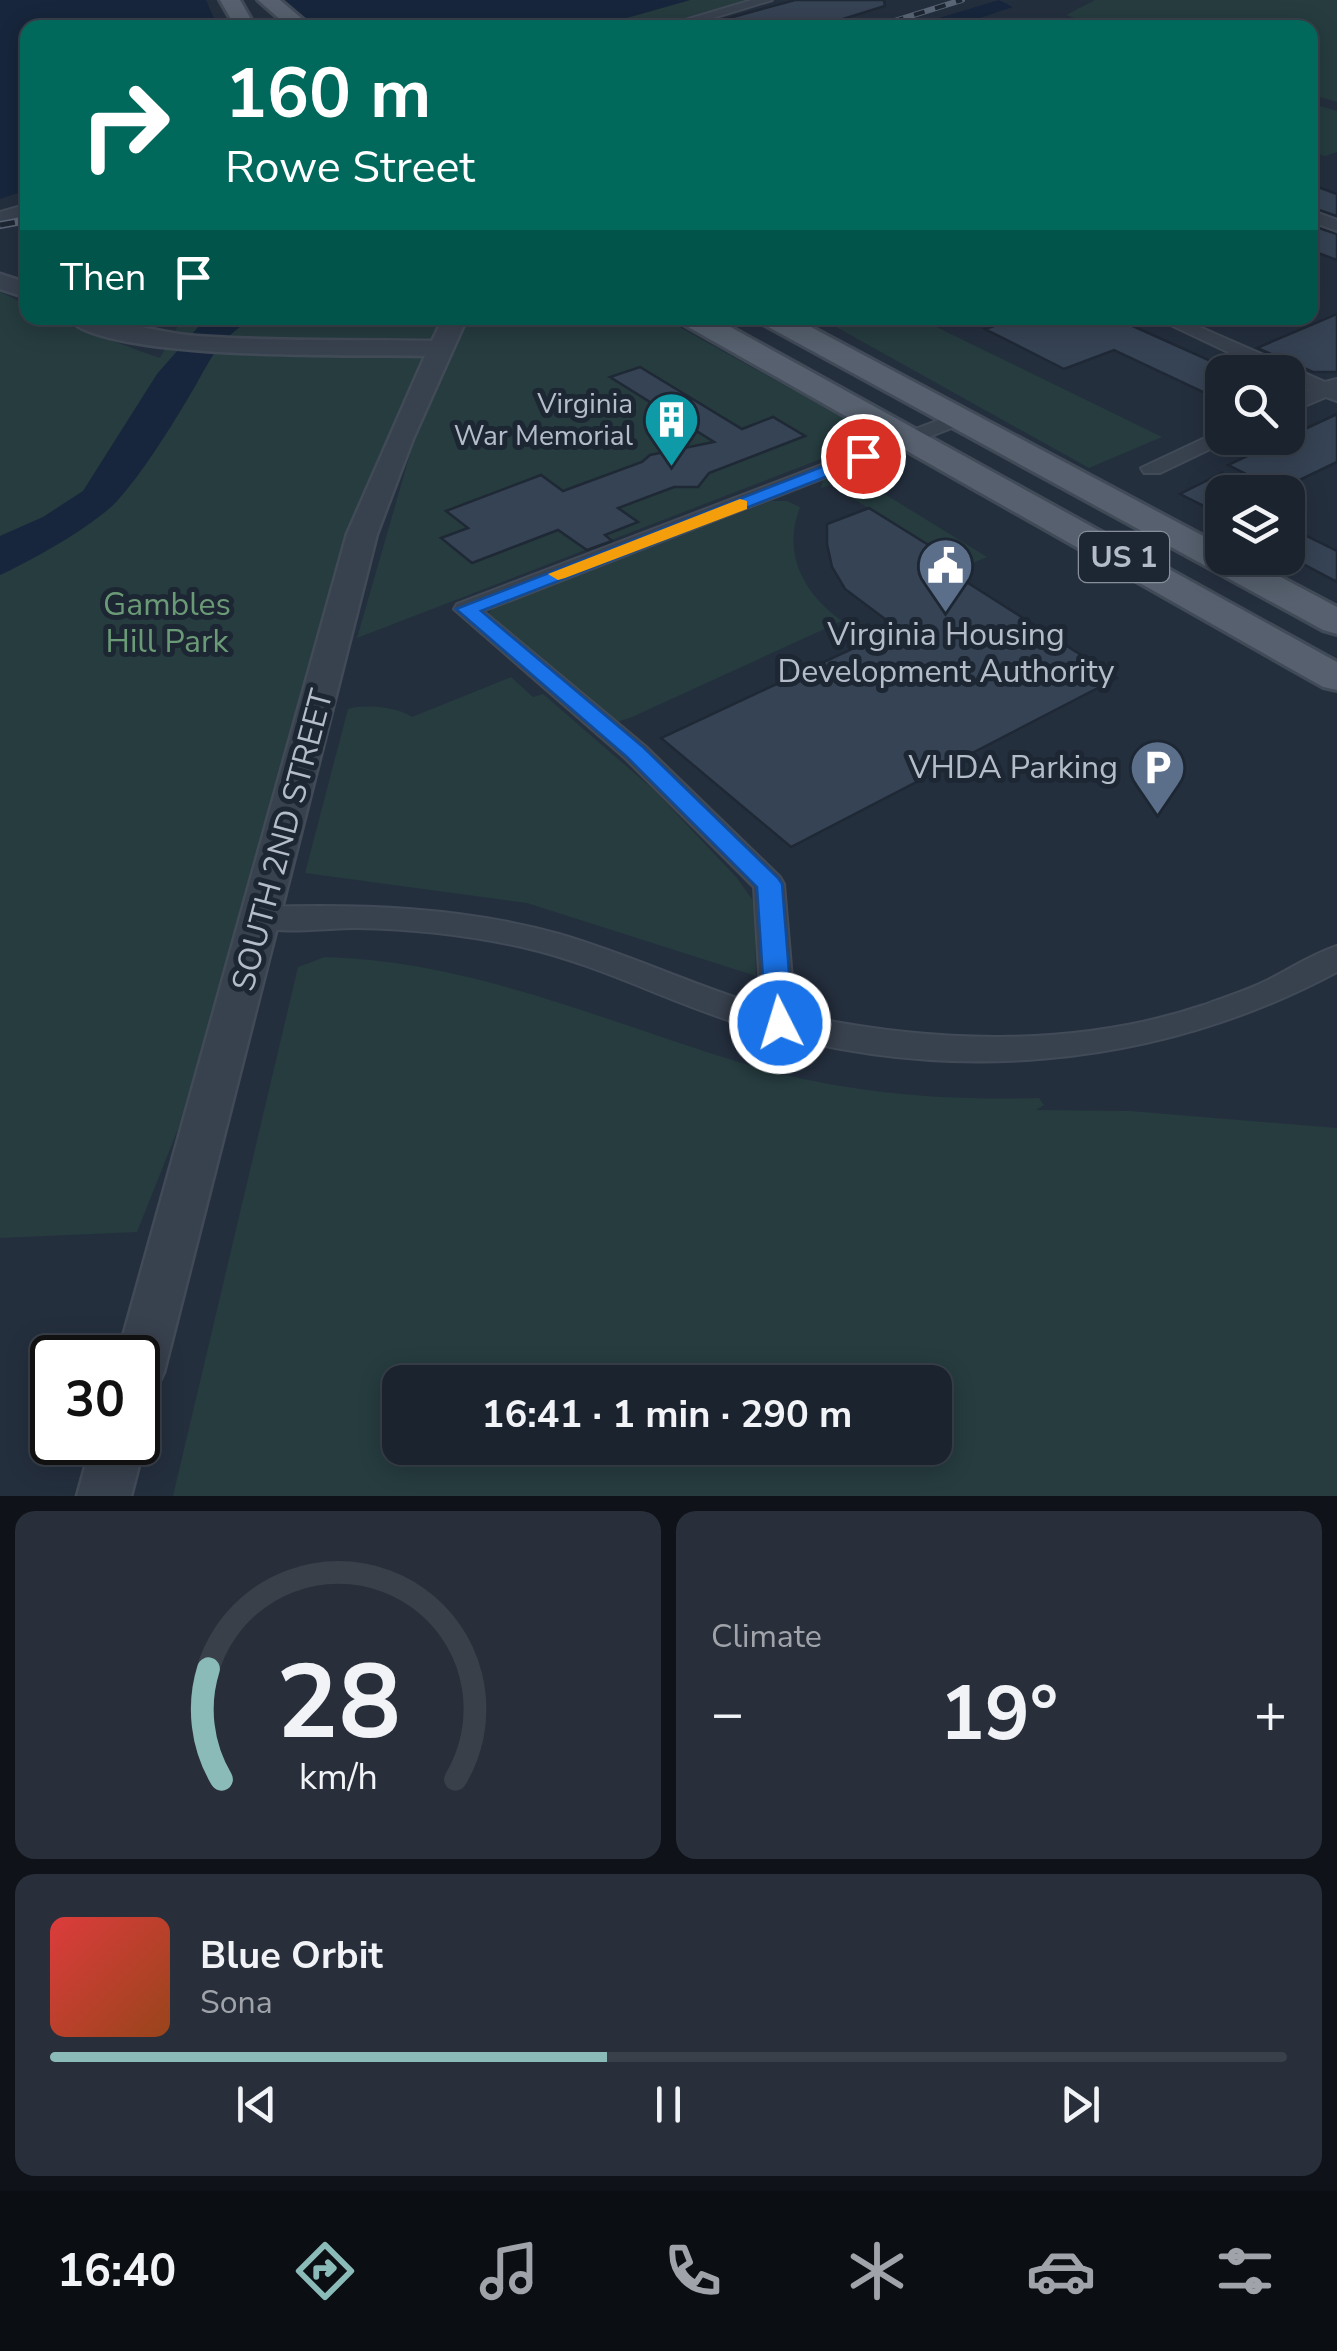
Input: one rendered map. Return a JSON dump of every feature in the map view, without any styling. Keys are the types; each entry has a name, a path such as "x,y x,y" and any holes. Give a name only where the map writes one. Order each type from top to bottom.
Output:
{"main road":[{"path":"266,0 292,20"},
{"name":"US 1","path":"719,325 910,438 1337,678"},
{"name":"US 1","path":"785,325 1337,622"}],"street":[{"path":"693,20 766,0"},
{"path":"98,325 165,342 229,347 438,349"},
{"name":"SOUTH 2ND STREET","path":"148,1335 362,534 450,325"},
{"path":"1181,325 1333,390"},
{"path":"1305,400 1333,390"},
{"path":"780,1023 769,884 635,752 466,609 960,418"},
{"path":"1152,468 1205,444"},
{"path":"262,918 336,916 436,921 529,938 780,1023 878,1041 987,1050 1128,1037 1182,1027 1238,1008 1337,958"},
{"path":"104,1496 112,1465"}],"green space":[{"path":"690,0 749,0 676,20 619,20"},
{"path":"1095,0 1337,0 1337,102 1318,96 1318,20 1080,20 1066,15"},
{"path":"1318,105 1337,111 1337,152 1318,154"},
{"name":"Gambles Hill Park","path":"0,292 20,302 20,325 63,325 160,358 178,325 452,325 399,439 262,918 137,1232 0,1238"},
{"name":"Gambles Hill Park","path":"128,325 164,325 142,329"},
{"path":"460,325 676,325 878,437 357,638 425,402"},
{"path":"833,325 932,325 1162,437 1089,468"},
{"path":"853,469 880,480 870,485 987,557 964,567 831,485 821,488 823,480"},
{"path":"771,501 787,501 800,507 793,540 800,571 816,598 842,621 632,717 617,722 488,614 493,608"},
{"path":"511,677 533,697 543,694 655,791 737,878 754,902 756,976 527,903 305,873 348,709 381,707 412,717"},
{"path":"325,957 381,961 489,982 752,1066 858,1089 967,1098 1039,1098 1044,1105 1036,1110 1130,1111 1337,1128 1337,1496 173,1496 298,967"}],"water":[{"path":"0,0 690,0 619,20 20,20 20,192 0,199"},
{"path":"999,0 1013,7 974,20 932,20"},
{"path":"200,325 243,325 214,354 154,452 117,501 45,552 0,575 0,536 43,517 83,491 157,374"}],"pier":[{"path":"206,0 284,0 306,20 215,20"}],"building":[{"path":"795,0 884,0 885,6 840,20 722,20"},
{"path":"1318,187 1337,194 1337,216 1318,210"},
{"path":"1318,228 1337,234 1337,260 1318,253"},
{"path":"1337,314 1337,372 1305,369 1305,355 1273,355 1257,348 1311,325"},
{"path":"997,325 1131,325 1205,359 1205,393 1114,350 1064,369 985,329"},
{"name":"Virginia War Memorial","path":"640,367 742,429 773,417 805,436 709,473 698,487 674,487 618,508 638,522 605,535 612,541 587,550 558,530 472,563 441,538 468,528 446,511 541,475 563,491 642,462 650,455 714,442 610,377"},
{"path":"1337,414 1337,462 1305,477 1248,475 1228,465 1249,455 1305,455 1305,429"},
{"path":"1205,482 1205,506 1180,494"},
{"path":"869,508 967,569 954,574 1117,678 791,847 661,738 897,628 845,589 832,567 827,524"},
{"path":"1305,535 1337,551 1337,582 1305,565"}],"railway":[{"path":"898,20 962,0"},
{"path":"0,225 20,221"}],"slow traffic":[{"path":"558,574 740,505"}],"place":[{"name":"Virginia War Memorial","path":"672,468"},
{"name":"Virginia Housing Development Authority","path":"946,614"},
{"name":"VHDA Parking","path":"1157,816"}],"route":[{"path":"780,1023 769,884 635,752 466,609 863,456"}]}
